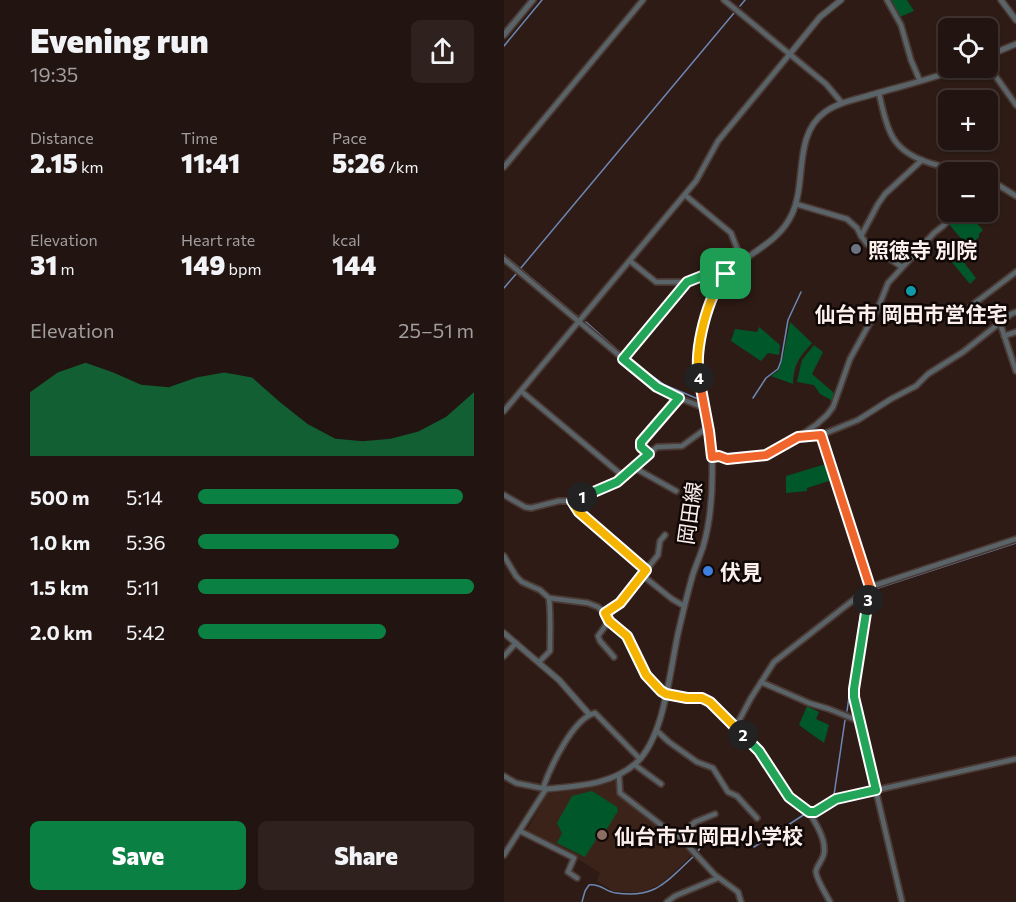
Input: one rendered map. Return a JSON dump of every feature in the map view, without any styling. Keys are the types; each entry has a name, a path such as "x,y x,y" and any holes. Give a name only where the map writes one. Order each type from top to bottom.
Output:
{"street":[{"path":"504,35 533,0"},
{"path":"504,167 643,0"},
{"path":"724,0 826,84 840,104 938,75"},
{"path":"504,411 696,182 718,141 820,17 841,0"},
{"path":"887,0 901,25 920,81"},
{"path":"1001,0 1016,20"},
{"path":"998,51 1016,44"},
{"path":"997,78 1016,105"},
{"path":"879,93 892,136 898,144 908,153 938,164"},
{"name":"岡田線","path":"544,789 592,783 619,775 640,759 657,731 684,606 703,547 710,504 712,457 698,374 698,354 710,302 719,282 726,274 785,227 799,195 807,138 811,127 824,113 840,104"},
{"path":"861,236 885,194 922,160"},
{"path":"998,184 1016,196"},
{"path":"685,195 731,233 742,261"},
{"path":"796,204 847,219 857,228 867,244 902,267"},
{"path":"712,457 719,456 727,459 766,455 798,437 827,416 834,407 850,359 878,308 888,283 947,222"},
{"path":"504,259 657,387 705,408"},
{"path":"630,261 656,282 687,282 722,268 726,274"},
{"path":"971,306 1016,272"},
{"path":"623,359 687,282"},
{"path":"798,437 821,435 858,420 916,386 928,374 963,352 1016,312"},
{"path":"1000,323 1016,370"},
{"path":"1004,336 1016,332"},
{"path":"521,391 623,476"},
{"path":"649,454 641,447 641,442 679,398"},
{"path":"504,495 531,508 559,501 572,501 617,482 657,447 682,446 704,430 709,431"},
{"path":"821,435 870,587 854,697 902,902"},
{"path":"633,467 676,491"},
{"path":"572,501 579,512 646,570"},
{"path":"605,613 620,603 658,555 660,541 665,535"},
{"path":"735,728 774,662 870,587 1016,539"},
{"path":"504,556 522,582 540,590 549,598 588,603 598,607 609,621 627,636 646,675 661,691 687,698 702,698 710,702 759,751 789,797 809,812 823,839 825,851 816,871 831,902"},
{"path":"642,575 684,606"},
{"path":"539,662 550,651 549,598"},
{"path":"609,621 598,636 614,657"},
{"path":"504,633 559,680 589,714"},
{"path":"504,657 516,643"},
{"path":"761,682 859,721"},
{"path":"504,855 544,789 550,770 567,738 589,714 595,713 640,759"},
{"path":"657,731 697,762 713,768 729,792 737,796 757,818"},
{"path":"809,812 815,812 836,799 1016,759"},
{"path":"634,765 661,784"},
{"path":"619,775 620,793 669,831 679,836 718,878 738,892 741,902"},
{"path":"504,776 516,783 544,789"},
{"path":"679,836 695,822 715,814"},
{"path":"520,831 574,858 568,872 578,878"},
{"path":"667,902 675,896 718,878"}],"shaded area":[{"name":"仙台市立岡田小学校","path":"616,781 619,783 617,793 694,853 661,884 640,893 613,891 597,881 600,873 578,857 526,832 547,794"}],"green space":[{"path":"890,0 907,0 914,11 900,17"},
{"path":"976,222 983,230 968,247 948,223"},
{"path":"958,255 976,278 970,284 951,261"},
{"path":"790,322 812,343 798,361 793,384 771,376 779,370"},
{"path":"759,327 780,345 779,355 768,353 761,361 731,341 735,329 757,332"},
{"path":"814,345 823,352 812,374 833,392 833,401 820,394 814,385 797,382 802,360"},
{"path":"826,464 832,480 807,488 807,491 786,493 786,476"},
{"path":"807,706 819,712 816,719 829,725 824,743 799,725"},
{"path":"592,791 617,807 618,811 600,840 597,838 585,857 557,843 562,833 557,823 572,796"}],"waterway":[{"path":"504,30 529,0"},
{"path":"504,46 542,0"},
{"path":"740,6 745,0"},
{"path":"520,269 734,13"},
{"path":"504,255 577,316"},
{"path":"504,288 516,274"},
{"path":"753,398 766,378 778,369 788,320 801,292"},
{"path":"586,322 622,354"},
{"path":"628,359 665,385 698,399"},
{"path":"872,590 1016,543"},
{"path":"847,711 865,594"},
{"path":"812,810 834,795 845,720"},
{"path":"698,851 705,840 716,834 736,835 754,847 805,814"},
{"path":"582,902 589,885 596,885 616,893 651,891 668,880 694,856"}],"place":[{"name":"照徳寺 別院","path":"856,249"},
{"name":"仙台市 岡田市営住宅","path":"911,291"},
{"name":"伏見","path":"708,571"},
{"name":"仙台市立岡田小学校","path":"602,835"}],"route":[{"path":"722,268 726,274 713,293 698,354 698,374 712,457 719,456 727,459 766,455 798,437 821,435 870,587 854,697 876,790 836,799 815,812 809,812 789,797 759,751 710,702 702,698 666,694 646,675 627,636 609,621 605,613 620,603 646,570 579,512 572,501 617,482 649,454 641,447 641,442 679,398 657,387 623,359 687,282 722,268"}]}
